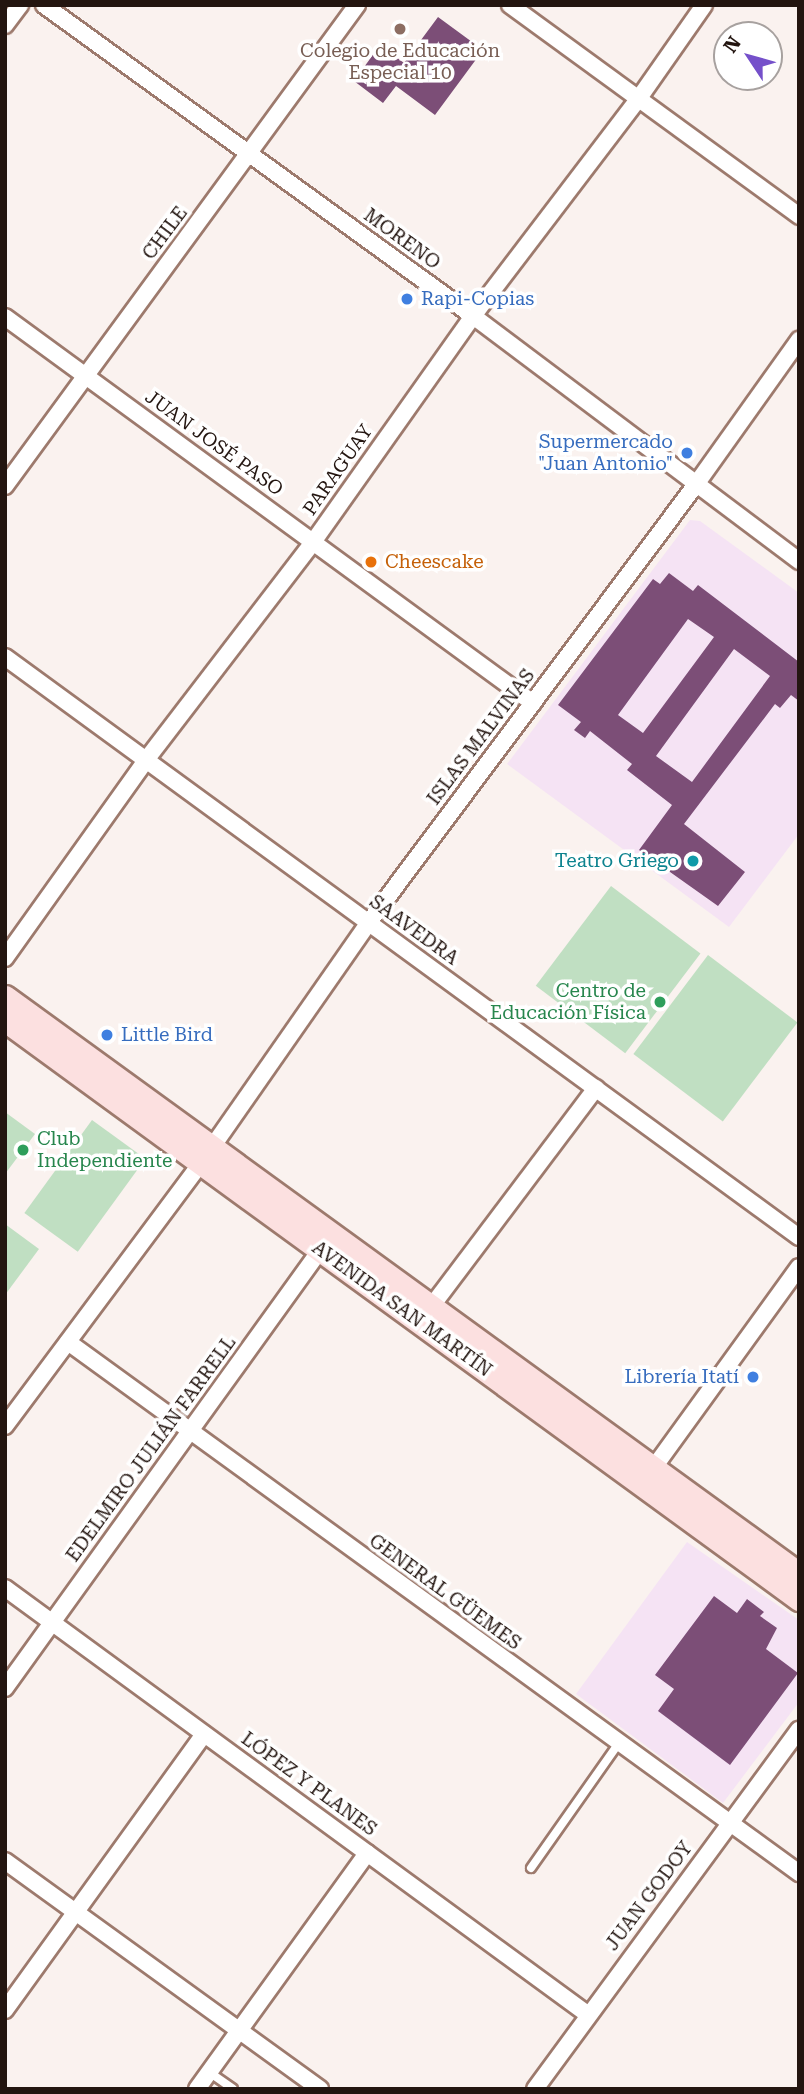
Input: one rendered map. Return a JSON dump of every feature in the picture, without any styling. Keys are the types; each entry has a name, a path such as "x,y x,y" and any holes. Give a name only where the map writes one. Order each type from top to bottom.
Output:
{"main road":[{"name":"AVENIDA SAN MARTÍN","path":"5,997 206,1155"},
{"name":"AVENIDA SAN MARTÍN","path":"5,1020 206,1155 326,1242 647,1477 799,1599"},
{"name":"AVENIDA SAN MARTÍN","path":"647,1477 799,1574"}],"street":[{"path":"5,25 20,5"},
{"name":"MORENO","path":"44,5 473,316 799,561"},
{"name":"CHILE","path":"5,486 250,155 357,5"},
{"path":"510,5 799,216"},
{"name":"PARAGUAY","path":"5,958 146,760 313,542 473,316 639,98 705,5"},
{"name":"JUAN JOSÉ PASO","path":"5,317 533,703"},
{"name":"ISLAS MALVINAS","path":"5,1426 206,1155 369,922 697,483 799,340"},
{"name":"SAAVEDRA","path":"5,657 799,1237"},
{"path":"425,1315 596,1088"},
{"name":"EDELMIRO JULIÁN FARRELL","path":"5,1688 326,1242"},
{"path":"647,1477 799,1267"},
{"name":"GENERAL GÜEMES","path":"68,1342 189,1433 799,1873"},
{"name":"LÓPEZ Y PLANES","path":"5,1588 587,2014"},
{"name":"JUAN GODOY","path":"535,2089 587,2014 799,1729"},
{"path":"5,2010 204,1734"},
{"path":"197,2089 367,1853"},
{"path":"5,1861 320,2089"}],"lane":[{"path":"531,1868 618,1744"},
{"path":"209,2072 233,2089"}],"shaded area":[{"path":"690,520 700,521 799,593 799,834 729,927 507,764"},
{"path":"687,1542 799,1620 799,1702 723,1803 576,1694"}],"green space":[{"path":"611,886 700,953 625,1053 536,986"},
{"path":"708,955 797,1022 723,1121 633,1054"},
{"path":"5,1112 35,1134 5,1174"},
{"path":"92,1120 145,1159 78,1252 24,1213"},
{"path":"5,1224 39,1249 5,1295"}],"building":[{"path":"438,17 483,50 435,115 396,86 383,103 354,81 380,45 404,63"},
{"path":"669,573 693,591 698,585 799,662 799,701 791,695 780,708 775,704 684,824 745,872 718,906 639,850 672,805 627,770 632,764 590,731 585,738 574,730 581,722 558,705 653,579 660,584","holes":["688,619 714,637 643,733 618,715","734,649 770,676 692,782 656,756"]},
{"path":"714,1596 737,1613 747,1599 764,1612 760,1616 777,1628 766,1649 798,1673 730,1765 658,1711 674,1689 655,1675"}],"place":[{"name":"Colegio de Educación Especial 10","path":"400,29"},
{"name":"Rapi-Copias","path":"407,299"},
{"name":"Supermercado \"Juan Antonio\"","path":"687,453"},
{"name":"Cheescake","path":"371,562"},
{"name":"Teatro Griego","path":"693,861"},
{"name":"Centro de Educación Física","path":"660,1002"},
{"name":"Little Bird","path":"107,1035"},
{"name":"Club Independiente","path":"23,1150"},
{"name":"Librería Itatí","path":"753,1377"}]}
